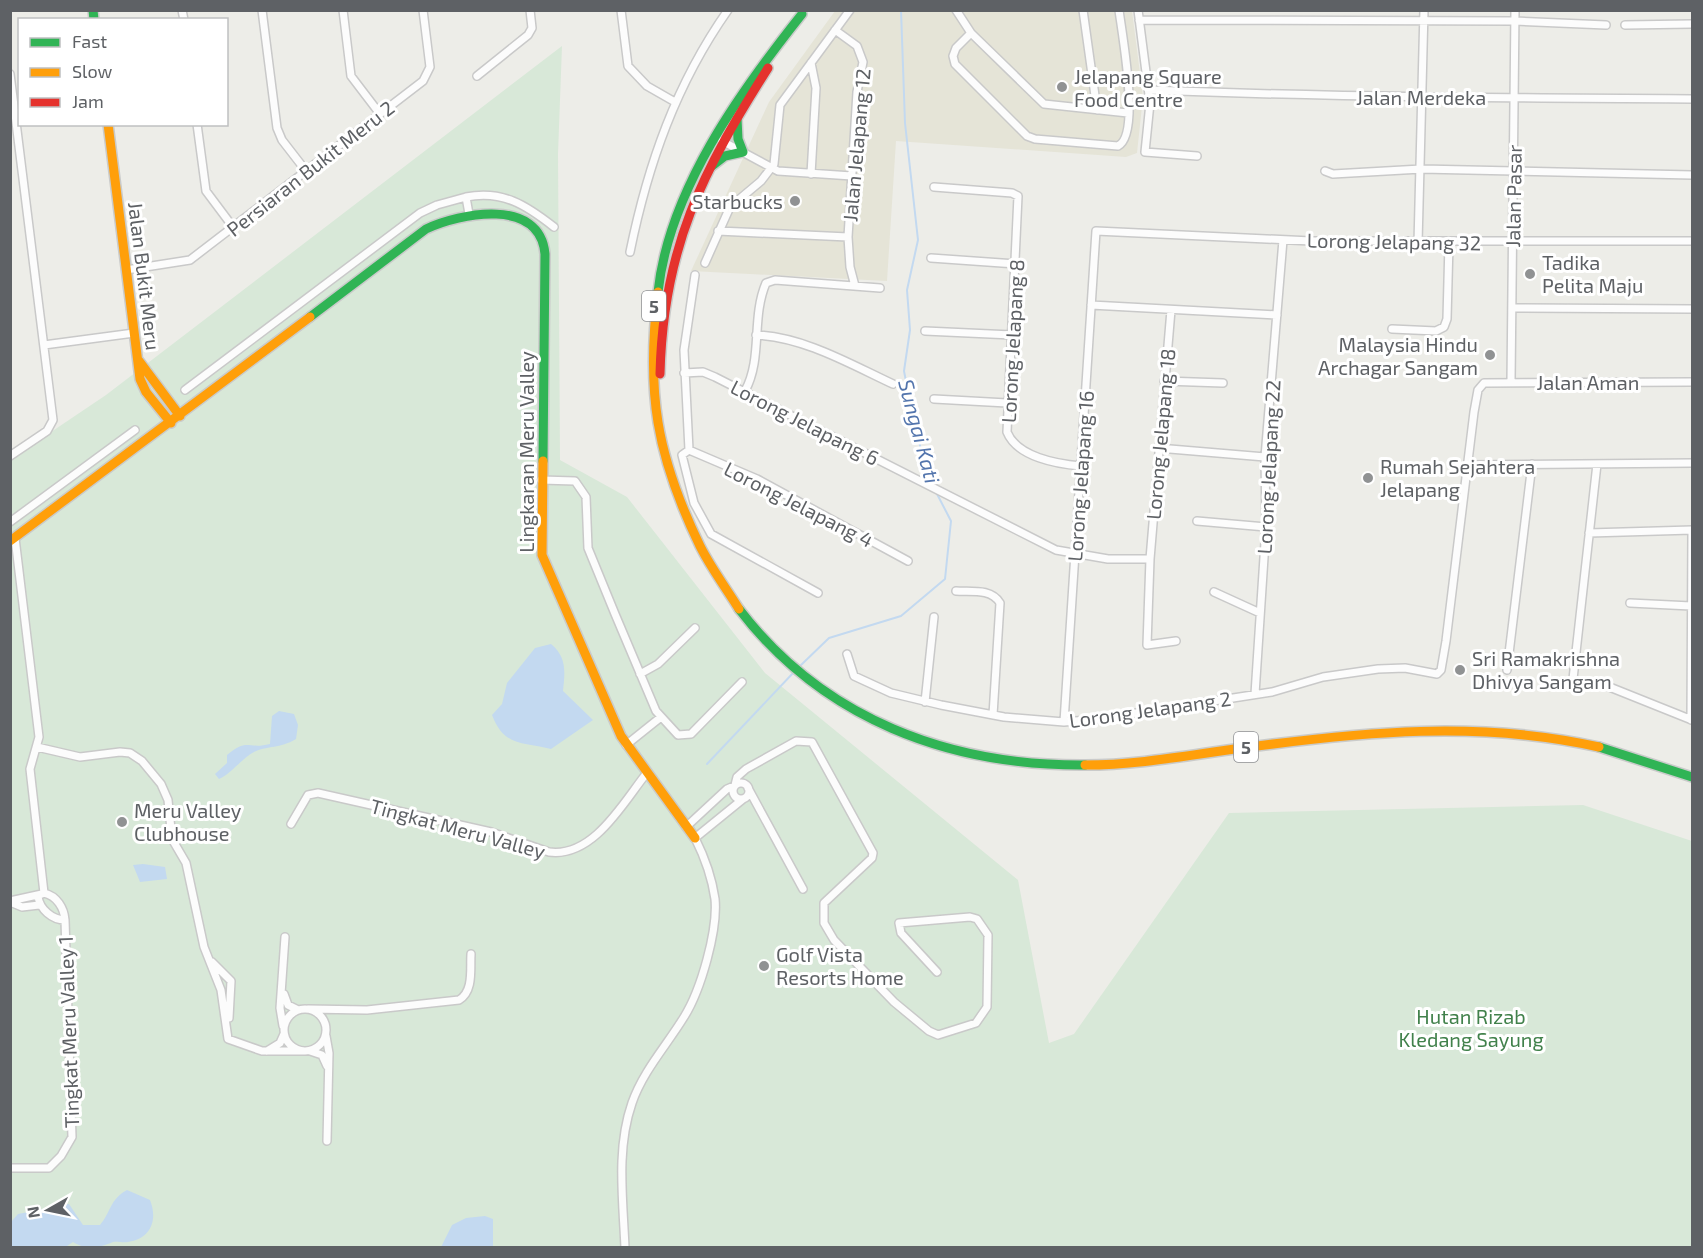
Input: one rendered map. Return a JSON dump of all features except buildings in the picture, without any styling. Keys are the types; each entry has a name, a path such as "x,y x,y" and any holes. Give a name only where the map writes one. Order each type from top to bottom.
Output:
{"main road":[{"name":"5","path":"673,485 662,411 660,366 663,309 675,249 719,139 738,115 803,12"},
{"name":"5","path":"803,12 744,88 719,139 689,187 673,227 657,286 652,348 653,387 660,440 673,485 696,542 721,585 747,620 781,655 813,683 855,712 903,735 946,751 996,762 1059,767 1120,765 1324,737 1454,729 1538,734 1576,740 1692,777"},
{"path":"708,169 725,156 743,152 738,140 738,115"},
{"name":"Jalan Bukit Meru","path":"108,126 142,386 171,423"},
{"name":"Lingkaran Meru Valley","path":"13,539 62,505 426,229 443,220 469,214 486,213 517,220 534,228 543,243 545,262 540,548 543,560 626,745 695,838"},
{"path":"137,360 180,416"}],"street":[{"path":"262,10 277,128 282,140 306,171"},
{"path":"343,10 351,76 380,114"},
{"name":"Persiaran Bukit Meru 2","path":"126,270 187,262 423,81 429,72 423,10"},
{"path":"477,76 528,35 532,28 530,10"},
{"path":"621,10 628,66 647,86 675,102"},
{"path":"630,252 651,164 675,102 705,44 728,10"},
{"path":"705,263 730,207 761,181 772,168 778,111 810,63 850,10"},
{"path":"956,10 971,33 1044,104 1128,114"},
{"path":"1083,10 1097,110"},
{"path":"971,33 956,48 953,56 955,64 1031,138 1118,146 1125,139 1130,94 1119,10"},
{"path":"1138,10 1149,90 1145,152 1197,156"},
{"path":"1419,243 1424,10"},
{"name":"Jalan Pasar","path":"1511,381 1515,10"},
{"path":"1139,20 1515,21 1606,25"},
{"path":"1625,24 1692,24"},
{"name":"Jalan Jelapang 12","path":"835,30 857,46 862,55 848,237 850,267 855,286"},
{"path":"810,63 816,88 811,174"},
{"path":"10,74 52,425 10,456"},
{"name":"Jalan Merdeka","path":"1149,90 1320,97 1422,95 1692,99"},
{"path":"196,126 206,191 233,227"},
{"path":"719,139 772,168 784,172 852,176"},
{"path":"1325,171 1333,174 1421,169 1514,169 1692,175"},
{"name":"Lorong Jelapang 8","path":"934,187 1012,192 1020,200 1007,432 1013,443 1053,463 1081,466"},
{"path":"185,390 420,213 437,205 466,197 492,194 516,200 554,227"},
{"path":"466,197 469,214"},
{"path":"718,231 848,237"},
{"name":"Lorong Jelapang 32","path":"1096,231 1283,240 1419,243 1692,242"},
{"name":"Lorong Jelapang 16","path":"1064,722 1096,231"},
{"name":"Lorong Jelapang 22","path":"1255,694 1266,527 1265,457 1283,240"},
{"path":"1392,329 1436,331 1444,327 1447,319 1449,243"},
{"path":"931,258 1016,264"},
{"path":"694,275 685,331 684,373 689,450 682,455 683,469 697,510 711,534 818,593"},
{"path":"745,391 755,371 756,335 766,283 775,280 880,288"},
{"path":"1091,305 1276,315"},
{"path":"1512,308 1692,309"},
{"name":"Lorong Jelapang 18","path":"1171,310 1150,559 1147,645 1176,641"},
{"path":"276,323 285,336"},
{"path":"925,331 1012,335"},
{"path":"44,345 134,333"},
{"path":"756,335 777,337 817,350 893,384"},
{"name":"Lorong Jelapang 6","path":"684,373 708,374 745,391 1056,550 1074,555"},
{"path":"1164,381 1223,384"},
{"name":"Jalan Aman","path":"1467,465 1478,390 1484,383 1511,381 1692,382"},
{"path":"934,399 1007,403"},
{"path":"10,522 135,430"},
{"path":"1158,448 1265,457"},
{"name":"Lorong Jelapang 4","path":"689,450 757,479 909,561"},
{"path":"1467,465 1692,463"},
{"path":"1507,670 1532,464"},
{"path":"1573,679 1597,464"},
{"name":"Lorong Jelapang 2","path":"848,654 851,672 857,679 891,693 993,715 1064,722 1098,719 1272,692 1323,677 1385,668 1405,668 1437,674 1441,670 1446,641 1467,465"},
{"path":"541,480 575,481 584,492 588,548 640,674 661,717 678,735 691,734 742,682"},
{"path":"52,492 62,505"},
{"path":"1197,521 1266,527"},
{"path":"1589,533 1692,530 1692,720 1607,686"},
{"path":"10,902 22,907 41,898 49,894 62,906 64,920 56,920 41,898 30,769 39,737 13,539"},
{"path":"1074,555 1108,559 1150,559"},
{"path":"956,591 988,593 996,597 1000,603 993,715"},
{"path":"1214,592 1260,613"},
{"path":"1630,603 1692,606"},
{"path":"925,702 934,617"},
{"path":"640,674 654,667 695,628"},
{"path":"626,745 661,717"},
{"path":"758,805 734,796 740,773 796,741 808,740 815,745 873,853 872,858 824,903 825,927 834,940 885,994 934,1034 942,1035 976,1023 987,1007 988,935 977,919 970,917 899,923 901,933 937,972"},
{"path":"38,747 80,757 125,752 136,756 161,784 168,800 170,831 188,871 199,930 222,990 230,1042 267,1051 307,1051 322,1042 331,1014 342,1011"},
{"path":"695,838 748,795 746,777 750,768"},
{"name":"Tingkat Meru Valley","path":"291,824 308,795 318,793 481,830 549,852 559,853 592,839 646,774"},
{"path":"686,827 727,789 741,783 748,787 803,889"},
{"path":"703,813 712,825"},
{"name":"Lingkaran Meru Valley","path":"625,1248 622,1145 632,1104 642,1081 691,1005 705,965 715,899 708,870 695,838"},
{"name":"Tingkat Meru Valley 1","path":"10,1168 49,1168 67,1149 72,1137 64,920"},
{"path":"285,937 283,992 280,1008 284,1031 293,1048 322,1055 327,1066"},
{"path":"283,992 288,1005 298,1010 342,1011 459,1000 466,996 470,987 471,954"},
{"path":"210,961 231,981 227,1028"},
{"path":"308,1009 318,1014 326,1030 329,1053 327,1141"},
{"path":"267,1051 280,1043 288,1018 298,1010"}],"shaded area":[{"path":"835,11 1132,11 1143,97 1137,153 1126,157 896,141 887,281 691,271 769,102"}],"green space":[{"name":"Hutan Rizab Kledang Sayung","path":"562,46 558,154 560,460 627,497 765,673 1018,880 1049,1043 1074,1034 1229,813 1583,805 1692,841 1692,1247 11,1247 11,459 106,395"}],"water":[{"path":"551,644 562,660 563,691 593,720 551,749 523,744 509,738 502,733 492,715 502,704 507,683 535,648"},
{"path":"279,711 294,714 298,725 296,739 254,752 219,779 215,774 227,763 227,755 234,750 244,745 270,744 272,716"},
{"path":"133,865 165,867 167,879 140,882"},
{"path":"127,1190 150,1200 152,1207 151,1227 147,1233 136,1240 113,1242 93,1248 83,1247 73,1242 67,1246 11,1247 11,1222 18,1214 69,1204 83,1225 100,1225 117,1197"},
{"path":"485,1216 493,1219 493,1247 441,1247 452,1225 466,1218"}],"waterway":[{"name":"Sungai Kati","path":"901,10 905,123 918,240 907,290 910,330 904,371 915,428 931,484"},
{"name":"Sungai Kati","path":"800,666 829,638 901,616 945,579 951,521 936,492"},
{"name":"Sungai Kati","path":"707,764 794,672"}],"traffic: fast":[{"path":"93,10 94,18"},
{"path":"658,292 665,254 676,216 692,180 732,109 802,14"},
{"path":"712,166 725,156 743,152 738,139 737,119"},
{"path":"310,317 426,229 458,218 496,214 514,217 529,224 540,236 545,254 543,461"},
{"path":"739,609 772,647 809,680 850,707 892,729 938,745 985,757 1035,763 1085,765"},
{"path":"1599,747 1692,777"}],"traffic: slow":[{"path":"108,126 140,379 146,392 171,423"},
{"path":"658,292 653,361 654,392 664,452 673,482 700,546 739,609"},
{"path":"10,541 310,317"},
{"path":"139,361 180,416"},
{"path":"543,461 542,555 621,736 695,838"},
{"path":"1085,765 1144,761 1332,737 1420,731 1509,734 1599,747"}],"traffic: jam":[{"path":"660,374 669,288 678,249 690,213 724,142 768,68"}],"place":[{"name":"Jelapang Square Food Centre","path":"1062,87"},
{"name":"Starbucks","path":"795,201"},
{"name":"Tadika Pelita Maju","path":"1530,274"},
{"name":"Malaysia Hindu Archagar Sangam","path":"1490,355"},
{"name":"Rumah Sejahtera Jelapang","path":"1368,478"},
{"name":"Sri Ramakrishna Dhivya Sangam","path":"1460,670"},
{"name":"Meru Valley Clubhouse","path":"122,822"},
{"name":"Golf Vista Resorts Home","path":"764,966"}]}
